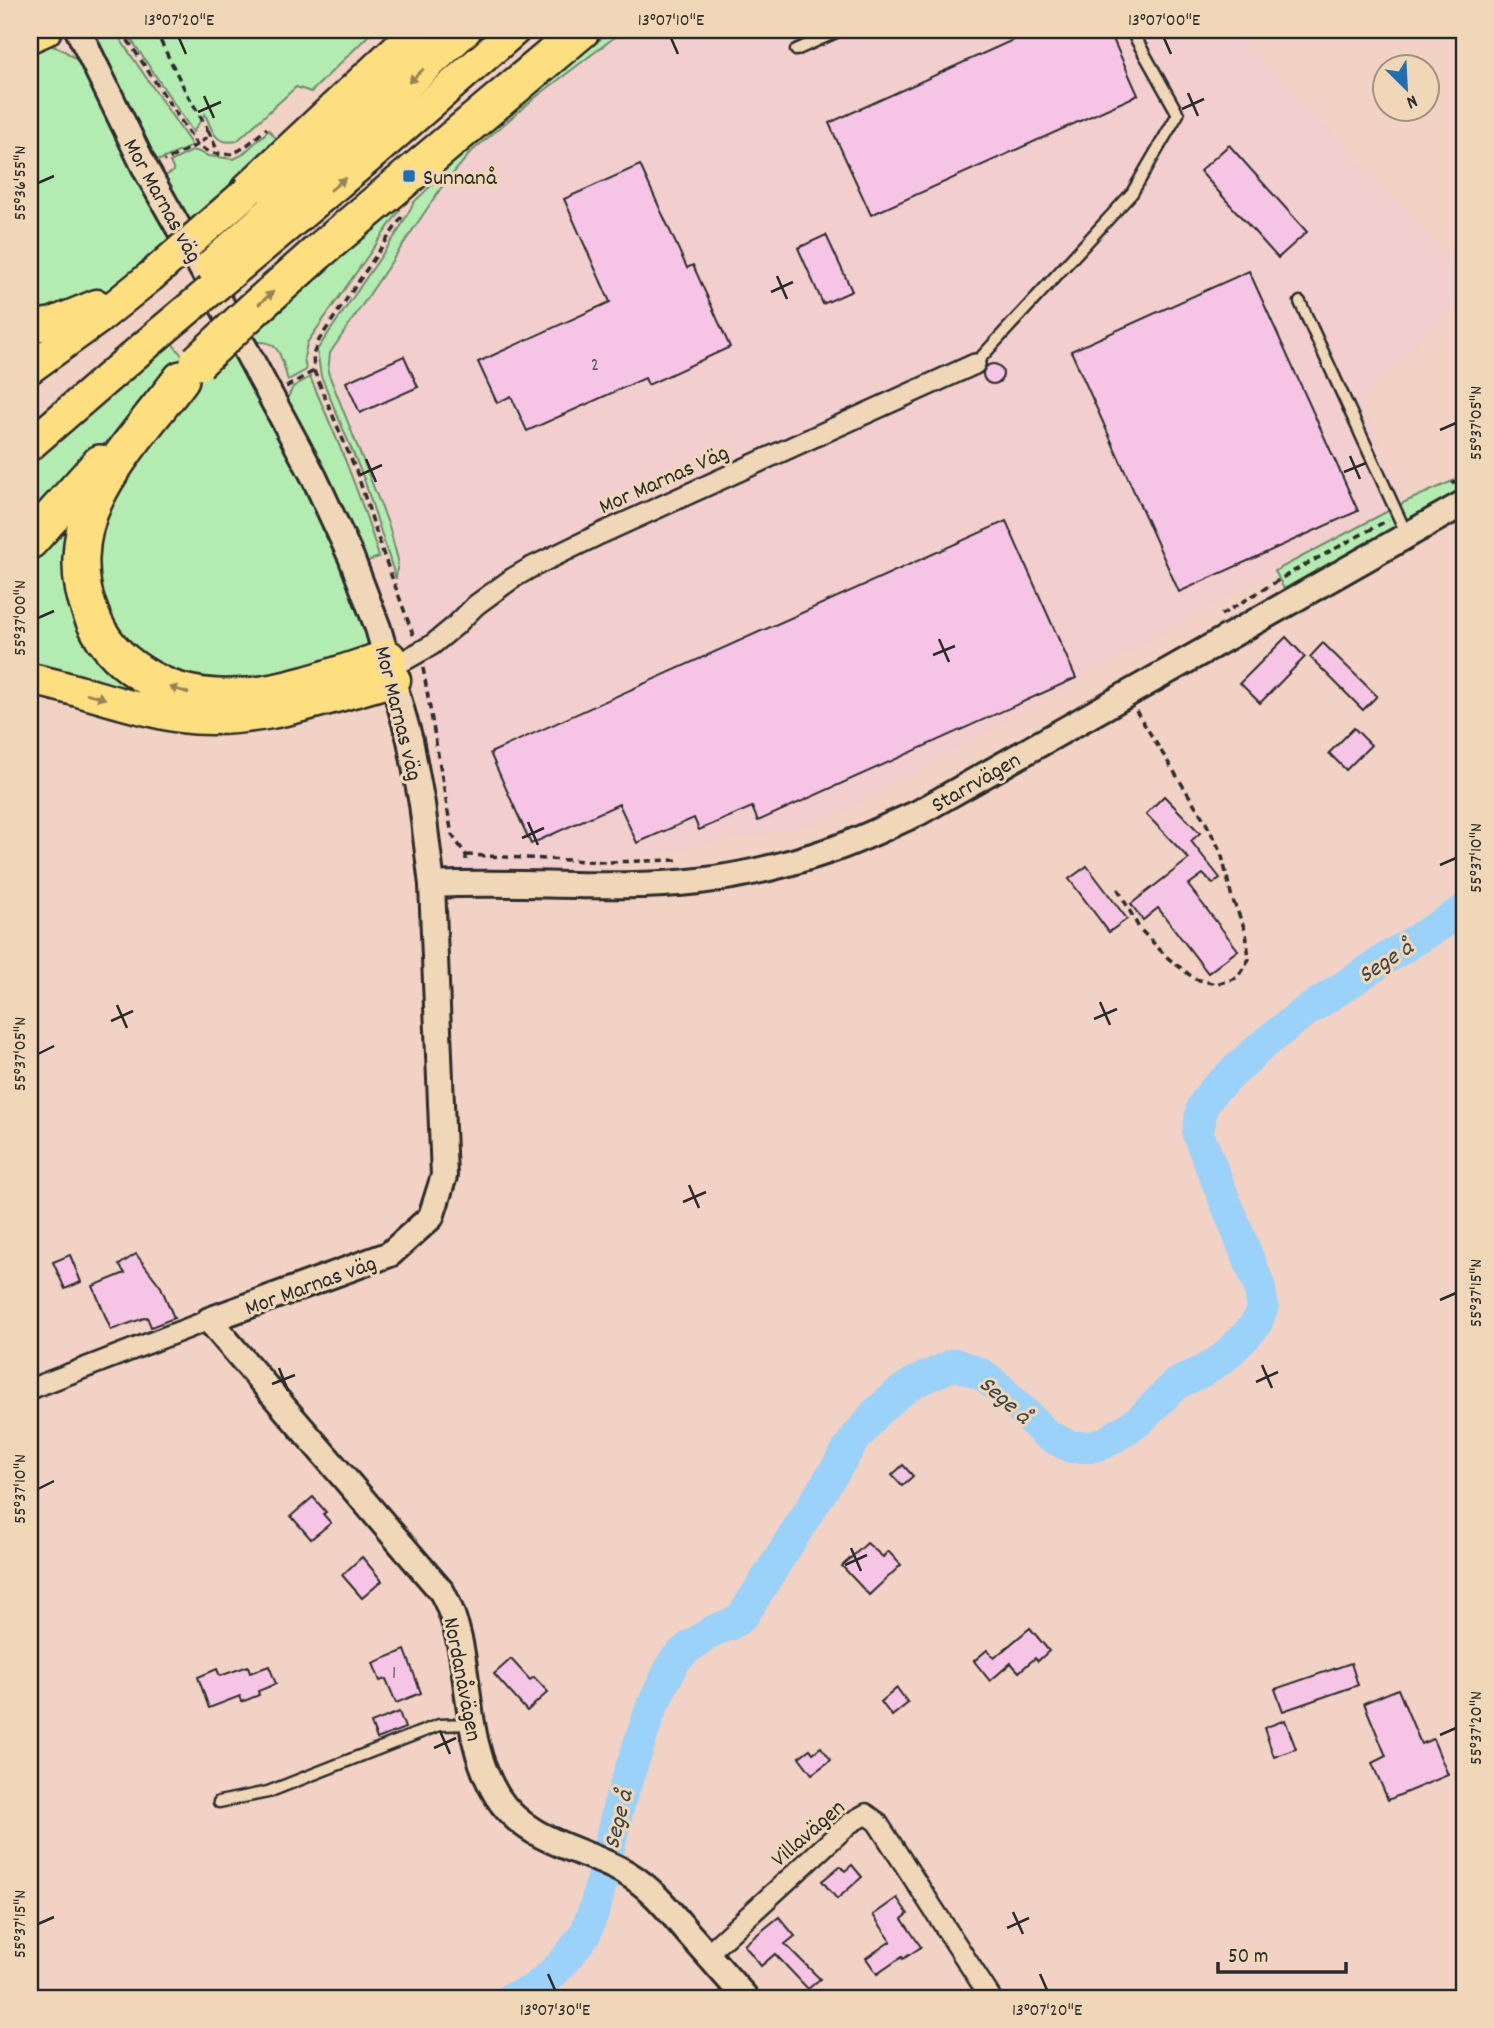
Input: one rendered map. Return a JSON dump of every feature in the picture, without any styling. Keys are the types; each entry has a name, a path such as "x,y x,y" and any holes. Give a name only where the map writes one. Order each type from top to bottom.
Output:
{"highway":[{"path":"268,210 419,30"},
{"path":"30,541 132,425 253,310 463,128 582,30"},
{"path":"463,128 597,30"},
{"path":"190,370 111,473 89,515 83,536 81,577 95,625 103,638 122,661 146,677 175,690 205,696 248,696 398,665"}],"main road":[{"path":"30,37 46,30"},
{"path":"30,445 158,324 268,210 466,30"},
{"path":"30,327 79,314 367,159 515,30"},
{"path":"30,368 150,277"},
{"path":"30,428 158,324"},
{"path":"30,680 164,714 223,719 286,710 398,665"}],"street":[{"name":"Mor Marnas väg","path":"78,30 146,170 314,477 398,665 417,771 432,885 444,1176 431,1217 390,1254 209,1320"},
{"name":"Mor Marnas Väg","path":"398,665 455,626 486,597 530,568 975,364"},
{"name":"Starrvägen","path":"432,885 467,883 594,886 700,881 787,864 837,848 918,813 1126,694 1454,496"},
{"path":"30,1389 209,1320"},
{"name":"Nordanåvägen","path":"209,1320 442,1592 451,1609 461,1641 471,1724 482,1767 499,1799 521,1822 545,1838 629,1874 662,1902 746,1998"},
{"name":"Villavägen","path":"708,1954 849,1823 866,1814 877,1822 991,1998"}],"lane":[{"path":"796,50 841,30"},
{"path":"975,364 1132,193 1178,114 1130,30"},
{"path":"1300,302 1402,525"},
{"path":"219,1802 268,1792 439,1725 471,1724"}],"path":[{"path":"121,30 197,145 206,151 228,155 239,151 267,128"},
{"path":"155,30 219,155"},
{"path":"146,170 197,145 206,138 207,128"},
{"path":"404,214 319,340 313,355 314,371 357,473 384,556 398,665 452,835 466,855 467,883"},
{"path":"271,395 314,371"},
{"path":"1454,496 1464,477"},
{"path":"1213,620 1292,572 1402,525"},
{"path":"1118,889 1139,928 1168,958 1195,979 1216,984 1237,978 1249,959 1246,932 1232,898 1221,852 1205,821 1126,694"},
{"path":"466,855 607,862 682,860"}],"shaded area":[{"path":"624,30 1234,30 1464,275 1464,292 1361,402 1405,502 1275,571 824,822 642,856 464,882 454,873 440,765 413,627 396,579 398,559 368,469 328,372 330,353 441,188 471,152 536,97"}],"green space":[{"path":"93,30 114,30 191,144 190,147 160,160 155,158"},
{"path":"125,30 374,30 311,92 296,87 237,141 229,142 215,135 205,114 193,132"},
{"path":"612,30 624,30 536,97 471,152 441,188 330,353 328,372 389,526 398,560 396,579 364,479 321,376 317,350 399,230 414,202 436,181 431,175"},
{"path":"39,44 60,49 78,61 175,242 117,286 92,300 30,319 30,46"},
{"path":"269,130 277,140 192,227 165,176 174,171 170,162 192,151 234,159"},
{"path":"395,204 400,210 307,343 304,358 306,370 288,380 282,358 275,347 254,342 248,331"},
{"path":"172,343 183,357 30,530 30,465"},
{"path":"232,344 330,532 369,637 362,652 336,667 186,687 110,633 90,544 152,430 183,393"},
{"path":"310,377 348,466 379,557 366,562 351,526 287,399 293,387"},
{"path":"1464,476 1464,491 1286,593 1275,571 1405,502"},
{"path":"87,491 74,594 202,711 30,671 30,555"}],"building":[{"path":"1035,30 1109,30 1138,95 871,215 829,123"},
{"path":"1229,145 1307,232 1278,258 1200,171"},
{"path":"640,165 687,268 693,265 730,347 648,385 645,378 527,431 511,396 497,403 478,362 610,302 564,199"},
{"path":"826,235 852,291 823,304 798,248"},
{"path":"1249,271 1358,511 1179,592 1071,351"},
{"path":"404,356 418,387 360,413 346,382"},
{"path":"993,364 1000,367 1003,374 1000,381 993,384 986,381 983,374 986,367"},
{"path":"1006,521 1076,678 758,821 752,807 699,830 694,818 637,843 619,804 531,844 490,753"},
{"path":"1286,637 1305,657 1260,703 1240,683"},
{"path":"1323,643 1377,696 1363,710 1310,657"},
{"path":"1354,728 1371,745 1346,770 1329,753"},
{"path":"1164,796 1200,833 1191,841 1220,878 1213,884 1203,874 1188,885 1238,950 1208,973 1158,908 1143,920 1131,904 1189,859 1146,814"},
{"path":"1087,866 1127,919 1109,932 1069,879"},
{"path":"136,1254 161,1287 174,1318 151,1327 147,1317 111,1330 93,1286 125,1273 119,1265"},
{"path":"70,1255 81,1282 65,1289 53,1262"},
{"path":"903,1465 913,1476 902,1486 892,1475"},
{"path":"313,1497 326,1512 323,1514 331,1523 311,1539 291,1516"},
{"path":"867,1543 883,1557 888,1551 901,1565 869,1595 842,1566"},
{"path":"362,1557 382,1581 362,1598 342,1575"},
{"path":"1030,1628 1049,1651 1038,1661 1035,1658 1019,1672 1011,1663 990,1681 974,1661 987,1650 994,1658"},
{"path":"405,1650 421,1693 396,1703 386,1679 380,1681 373,1663"},
{"path":"511,1659 530,1680 534,1677 548,1692 527,1711 494,1674"},
{"path":"1351,1663 1358,1685 1283,1711 1275,1689"},
{"path":"248,1666 250,1673 269,1666 276,1684 258,1691 259,1695 242,1702 240,1696 209,1708 198,1677 217,1669 220,1676"},
{"path":"897,1688 908,1703 892,1716 881,1702"},
{"path":"1398,1689 1421,1744 1433,1739 1448,1775 1388,1800 1372,1763 1386,1756 1364,1703"},
{"path":"399,1712 405,1728 377,1739 371,1723"},
{"path":"1285,1720 1296,1749 1274,1757 1264,1728"},
{"path":"821,1747 831,1760 812,1774 799,1757 810,1749 813,1753"},
{"path":"852,1865 862,1877 837,1899 822,1881 840,1866 845,1871"},
{"path":"897,1898 908,1914 902,1919 921,1947 877,1974 866,1958 891,1941 873,1915"},
{"path":"779,1917 795,1936 785,1944 820,1979 808,1989 775,1954 761,1966 744,1945"}],"waterway":[{"name":"Sege å","path":"511,1998 531,1991 550,1976 585,1934 596,1904 619,1804 651,1709 674,1661 713,1631 742,1617 854,1440 877,1412 915,1382 955,1364 983,1375 1047,1435 1071,1447 1090,1447 1105,1443 1139,1421 1176,1384 1222,1359 1242,1340 1256,1324 1263,1306 1259,1285 1198,1134 1202,1107 1212,1092 1260,1047 1302,1014 1464,910"}],"place":[{"name":"Sunnanå","path":"409,176"}]}
